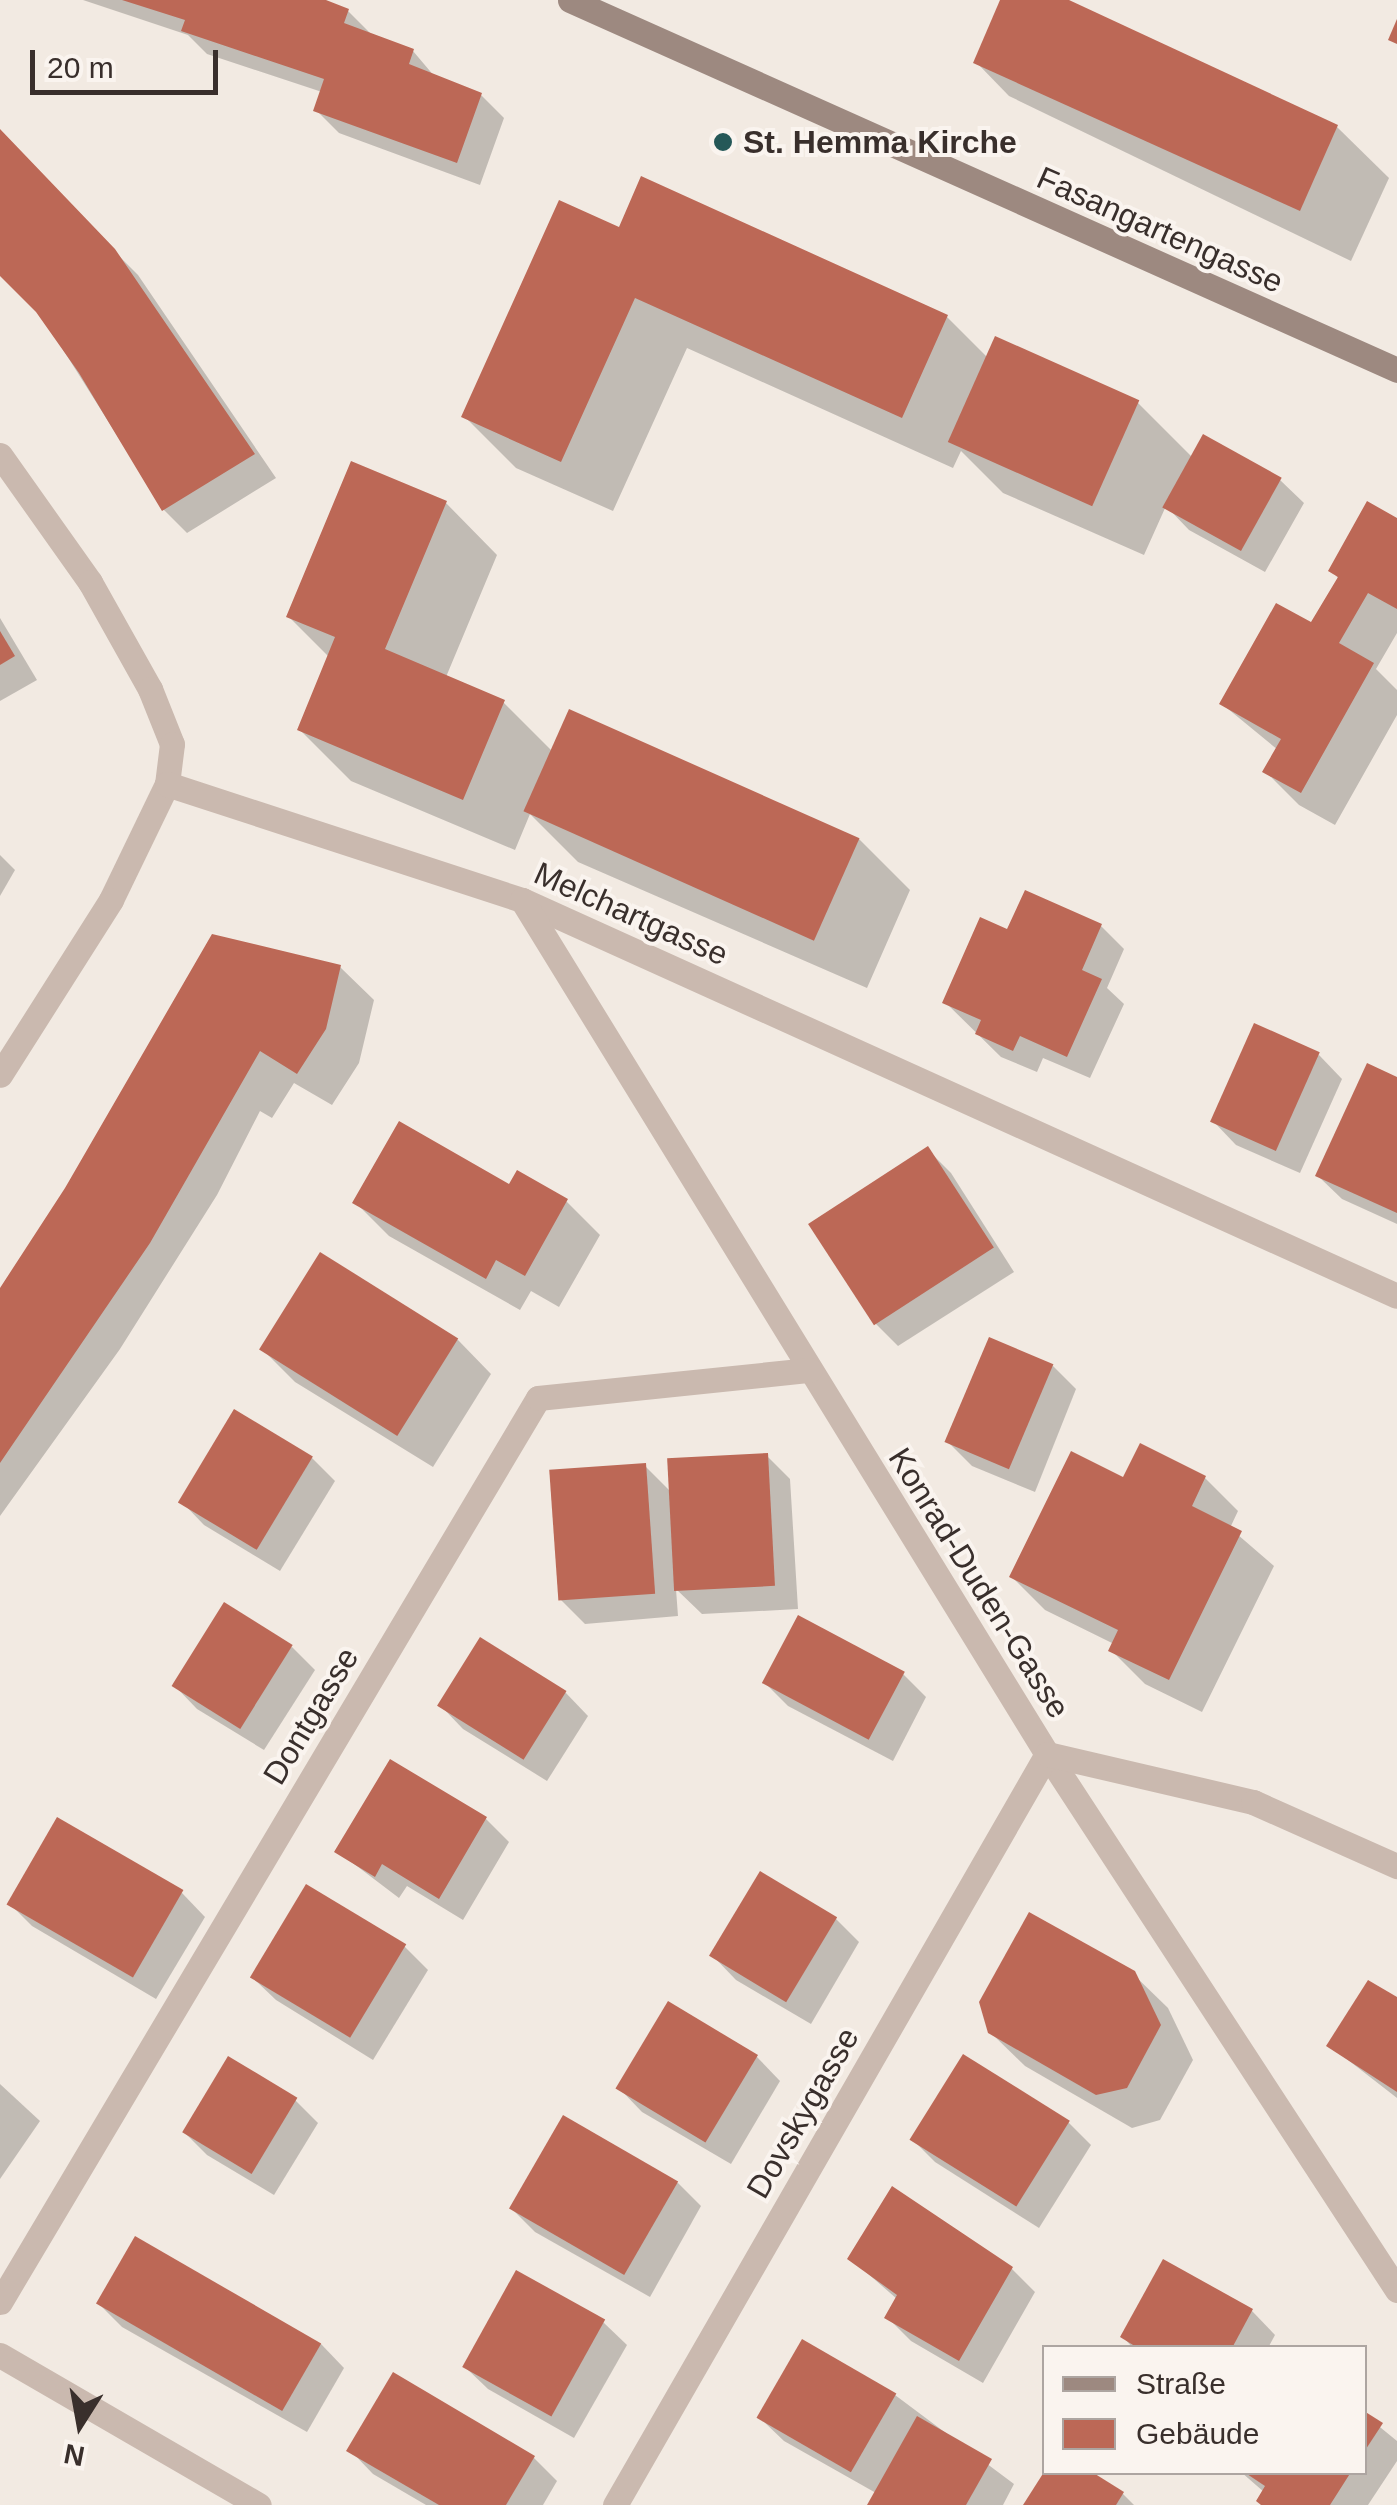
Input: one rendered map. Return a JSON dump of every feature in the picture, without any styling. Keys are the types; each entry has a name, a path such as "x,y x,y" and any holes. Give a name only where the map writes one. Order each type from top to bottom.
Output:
{"main road":[{"name":"Fasangartengasse","path":"570,0 1397,370"}],"street":[{"path":"0,455 90,582 150,689 172,744 168,784 111,900 0,1076"},
{"name":"Melchartgasse","path":"168,784 522,900 1397,1296"},
{"name":"Konrad-Duden-Gasse","path":"522,900 1046,1754 1397,2290"},
{"name":"Dontgasse","path":"0,2302 538,1398 810,1370"},
{"path":"1046,1754 1253,1802 1397,1866"},
{"name":"Dovskygasse","path":"615,2505 1046,1754"},
{"path":"0,2355 259,2505"}],"building":[{"path":"122,0 326,0 349,9 344,23 414,49 409,64 482,93 457,163 313,111 324,79 181,31 185,20"},
{"path":"1000,0 1069,0 1338,125 1300,211 973,63"},
{"path":"1397,19 1397,44 1388,40"},
{"path":"0,129 115,249 255,454 162,511 79,373 36,312 0,276"},
{"path":"641,176 948,315 902,418 635,298 561,462 461,417 559,200 619,227"},
{"path":"995,336 1139,400 1092,506 948,442"},
{"path":"1203,434 1282,478 1241,551 1162,507"},
{"path":"351,461 447,501 385,649 505,700 463,800 297,730 335,637 286,617"},
{"path":"1367,501 1397,518 1397,609 1368,593 1339,643 1374,663 1301,793 1262,772 1281,739 1219,704 1276,603 1311,622 1338,577 1328,571"},
{"path":"0,631 15,656 0,665"},
{"path":"569,709 860,838 814,941 523,811"},
{"path":"1025,890 1102,924 1082,970 1102,979 1067,1057 1020,1036 1013,1051 975,1034 981,1020 942,1003 980,917 1007,929"},
{"path":"212,934 341,965 326,1029 297,1074 260,1051 150,1243 0,1463 0,1288 65,1188"},
{"path":"1254,1023 1320,1052 1276,1151 1210,1122"},
{"path":"1367,1063 1397,1077 1397,1213 1315,1176"},
{"path":"399,1121 509,1184 517,1170 568,1199 525,1276 496,1260 486,1279 352,1203"},
{"path":"928,1146 994,1247 874,1325 808,1224"},
{"path":"320,1252 458,1338 397,1436 259,1350"},
{"path":"989,1337 1053,1364 1009,1469 944,1442"},
{"path":"234,1409 313,1456 257,1550 178,1502"},
{"path":"1140,1443 1206,1476 1192,1506 1242,1531 1169,1680 1108,1651 1118,1630 1009,1577 1071,1451 1123,1477"},
{"path":"768,1453 775,1586 674,1591 667,1458"},
{"path":"646,1463 655,1594 558,1600 549,1470"},
{"path":"224,1602 293,1645 240,1729 172,1686"},
{"path":"798,1615 905,1672 869,1740 762,1683"},
{"path":"480,1637 567,1691 524,1760 437,1706"},
{"path":"390,1759 487,1817 439,1899 382,1864 375,1877 334,1852"},
{"path":"57,1817 183,1890 133,1977 6,1904"},
{"path":"760,1871 837,1917 786,2002 709,1956"},
{"path":"306,1884 406,1944 350,2038 250,1977"},
{"path":"1029,1912 1135,1971 1161,2025 1127,2088 1096,2095 988,2033 979,2002"},
{"path":"1368,1980 1397,1997 1397,2092 1326,2046"},
{"path":"668,2001 758,2055 705,2143 615,2088"},
{"path":"963,2054 1070,2121 1016,2206 909,2140"},
{"path":"228,2056 297,2098 252,2174 182,2132"},
{"path":"563,2115 678,2182 624,2275 509,2209"},
{"path":"892,2186 1013,2267 959,2361 884,2318 897,2295 847,2259"},
{"path":"135,2236 321,2344 282,2411 96,2304"},
{"path":"1163,2259 1253,2309 1234,2345 1133,2345 1120,2337"},
{"path":"516,2270 605,2319 551,2417 462,2367"},
{"path":"802,2339 896,2394 851,2472 756,2418"},
{"path":"393,2372 535,2456 506,2505 439,2505 346,2451"},
{"path":"1367,2413 1383,2423 1367,2447"},
{"path":"917,2416 992,2459 966,2505 867,2505"},
{"path":"1042,2475 1097,2475 1124,2492 1116,2505 1023,2505"},
{"path":"1248,2475 1349,2475 1330,2505 1261,2505 1256,2501 1265,2486"}],"place":[{"name":"St. Hemma Kirche","path":"723,142"}]}
